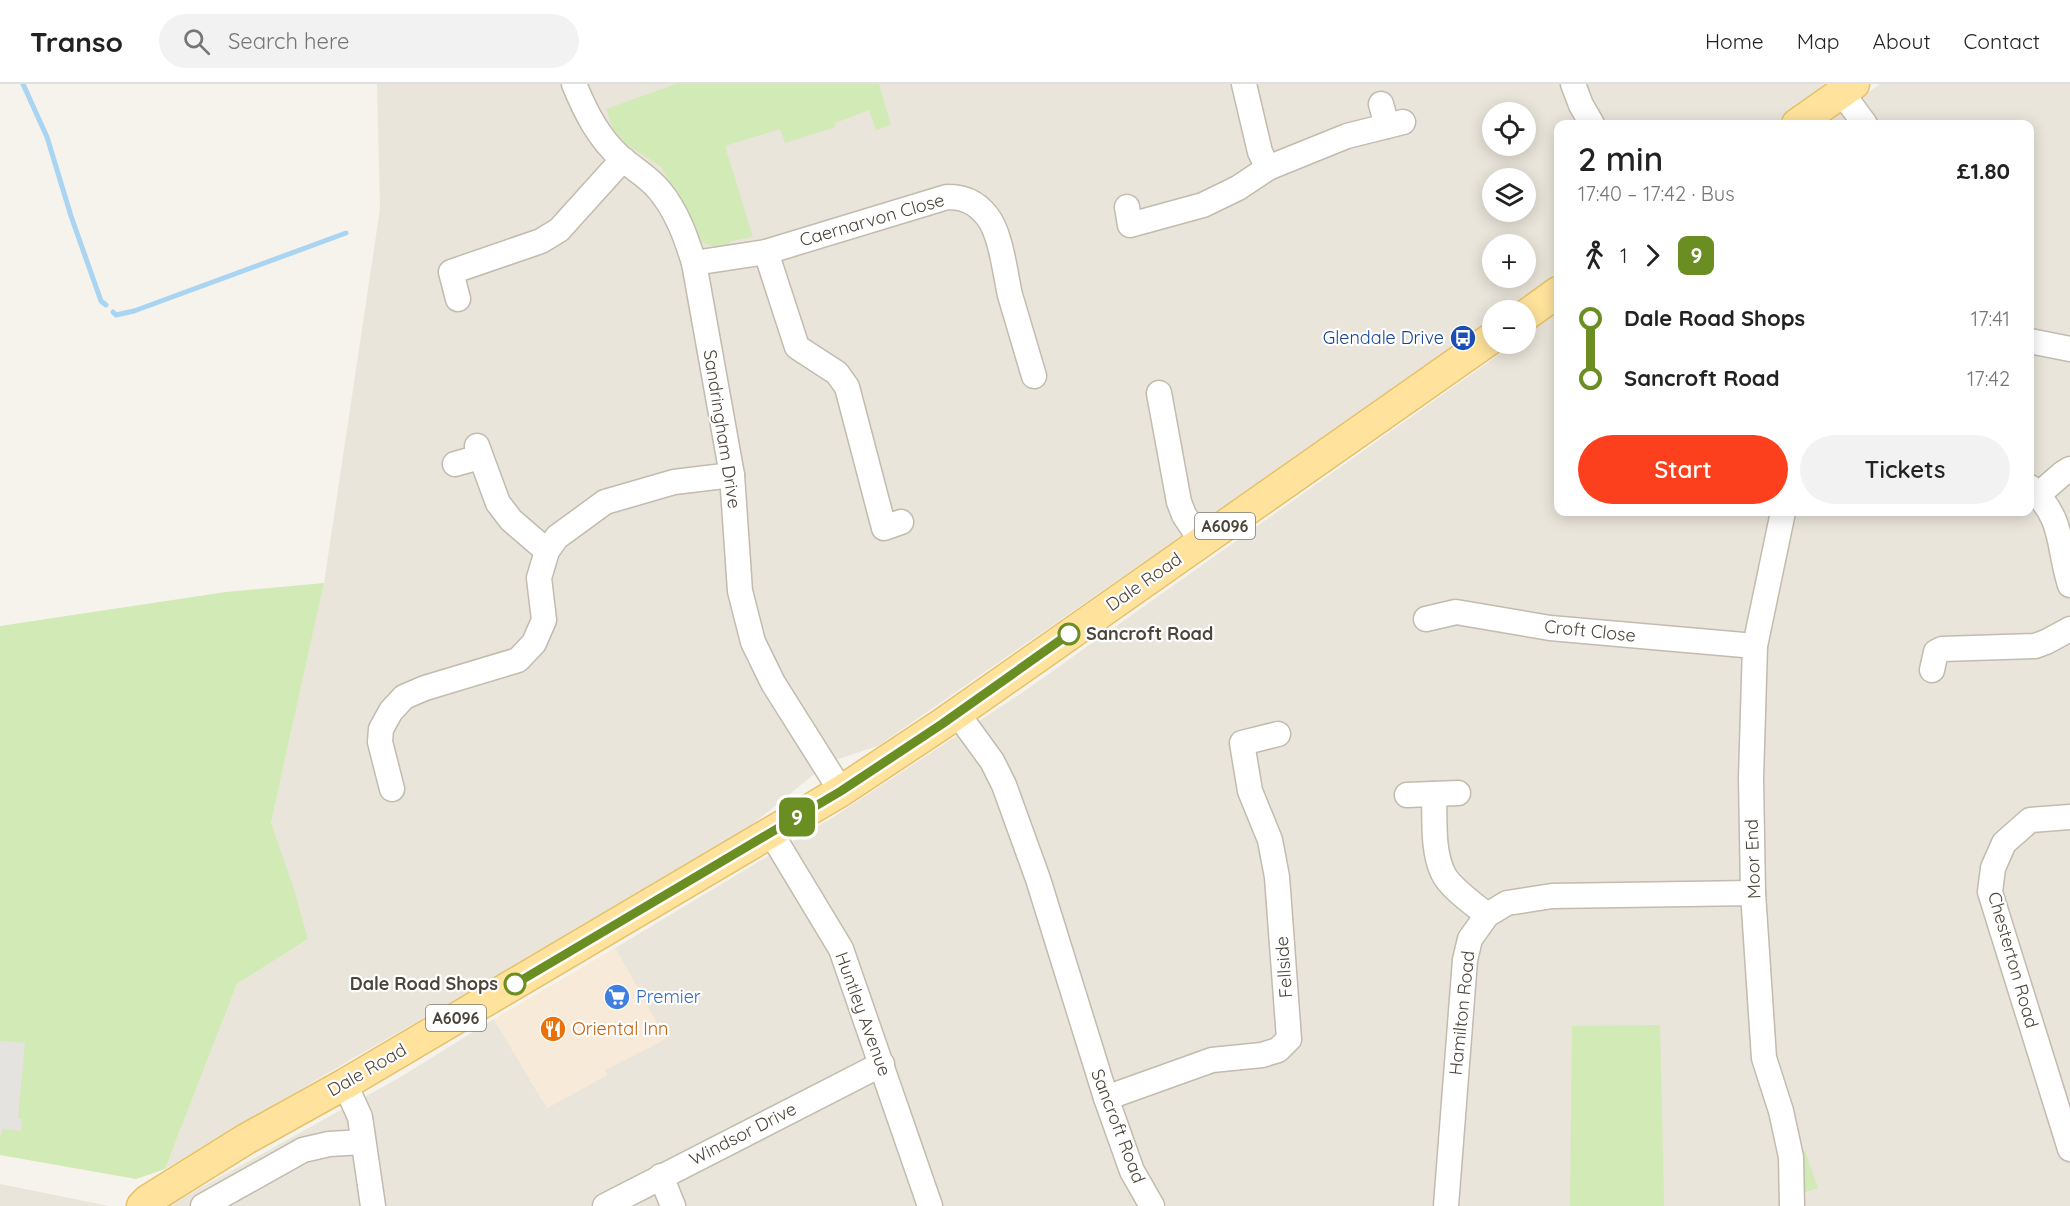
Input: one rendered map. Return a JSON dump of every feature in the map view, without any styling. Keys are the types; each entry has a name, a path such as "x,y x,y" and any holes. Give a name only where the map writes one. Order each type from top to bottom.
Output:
{"main road":[{"path":"1803,120 1848,88"},
{"path":"1536,308 1554,295"},
{"name":"Dale Road","path":"142,1206 246,1138 345,1084 841,791 957,713 1482,345"}],"street":[{"name":"Sandringham Drive","path":"574,84 595,130 623,159 641,172 659,190 681,226 694,263 732,475 740,591 753,642 773,683 841,791"},
{"path":"1244,84 1260,152 1268,168"},
{"path":"1574,84 1581,105 1590,120"},
{"path":"1848,88 1863,120"},
{"path":"1126,207 1130,225 1203,205 1238,189 1268,168 1390,117"},
{"path":"458,299 451,272 541,241 552,235 568,222 623,159"},
{"name":"Caernarvon Close","path":"694,263 766,252 947,197 960,197 971,201 986,215 994,227 1011,297 1035,376"},
{"path":"766,252 797,347 837,373 847,387 892,525"},
{"path":"2034,342 2070,349"},
{"path":"1159,393 1179,502 1202,542"},
{"path":"455,464 479,452 498,503 511,520 547,551"},
{"path":"2070,469 2034,491 2050,509 2056,522 2070,585"},
{"path":"392,789 380,742 381,729 391,711 404,697 425,688 518,660 534,644 544,620 538,578 547,551 557,537 605,502 674,482 732,475"},
{"name":"Moor End","path":"1782,516 1755,646 1751,778 1753,893 1764,1058 1781,1111 1791,1157 1792,1206"},
{"name":"Croft Close","path":"1426,619 1456,612 1550,628 1755,646"},
{"path":"1932,670 1936,652 1942,649 2035,646 2070,629"},
{"name":"Sancroft Road","path":"957,713 992,761 1004,785 1038,879 1106,1098 1132,1171 1152,1206"},
{"name":"Fellside","path":"1106,1098 1212,1060 1262,1055 1278,1050 1289,1039 1278,877 1270,840 1250,791 1242,743 1278,734"},
{"path":"1407,795 1446,793 1437,846 1443,873 1448,881 1486,915 1507,903 1552,896 1753,893"},
{"name":"Chesterton Road","path":"2070,817 2030,820 2004,843 1993,868 1990,892 2070,1149"},
{"name":"Huntley Avenue","path":"771,833 841,949 930,1206"},
{"name":"Hamilton Road","path":"1446,1206 1465,960 1470,939 1486,915"},
{"name":"Windsor Drive","path":"604,1206 882,1064"},
{"path":"345,1084 358,1110 373,1206"},
{"path":"203,1206 303,1150 329,1144 363,1142"},
{"path":"661,1176 673,1206"}],"shaded area":[{"path":"377,84 1832,84 1781,120 1554,120 1554,278 1522,300 1482,300 1482,328 878,746 829,762 731,842 165,1169 237,984 308,939 271,823 324,583 380,209"},
{"path":"1880,84 2070,84 2070,1206 168,1206 402,1076 494,1019 547,1108 607,1075 604,1070 665,1039 615,948 835,816 1023,692 1500,354 1536,354 1536,328 1554,315 1554,516 2034,516 2034,120 1829,120"},
{"path":"615,948 666,1039 605,1070 607,1075 547,1108 494,1019"},
{"path":"0,1041 25,1043 18,1118 22,1119 21,1131 2,1129 0,1139"},
{"path":"0,1184 109,1206 0,1206"}],"green space":[{"path":"676,84 879,84 891,125 876,130 869,110 835,123 835,127 785,143 780,129 725,146 753,237 731,241 726,248 714,247 701,242 683,204 661,167 628,145 613,130 606,109"},
{"path":"324,583 271,823 294,889 308,939 237,984 165,1169 136,1179 0,1155 0,626 226,592"},
{"path":"1660,1025 1664,1206 1570,1206 1572,1026"},
{"path":"1805,1151 1818,1188 1802,1193 1797,1155"}],"waterway":[{"path":"23,84 47,137 71,216 101,301 106,305"},
{"path":"113,312 116,315 134,311 346,233"}],"bus line":[{"name":"9","path":"515,984 841,791 942,724 1069,634"}],"place":[{"name":"Glendale Drive","path":"1463,338"},
{"name":"Sancroft Road","path":"1069,634"},
{"name":"Dale Road Shops","path":"515,984"},
{"name":"Premier","path":"617,997"},
{"name":"Oriental Inn","path":"553,1029"}]}
